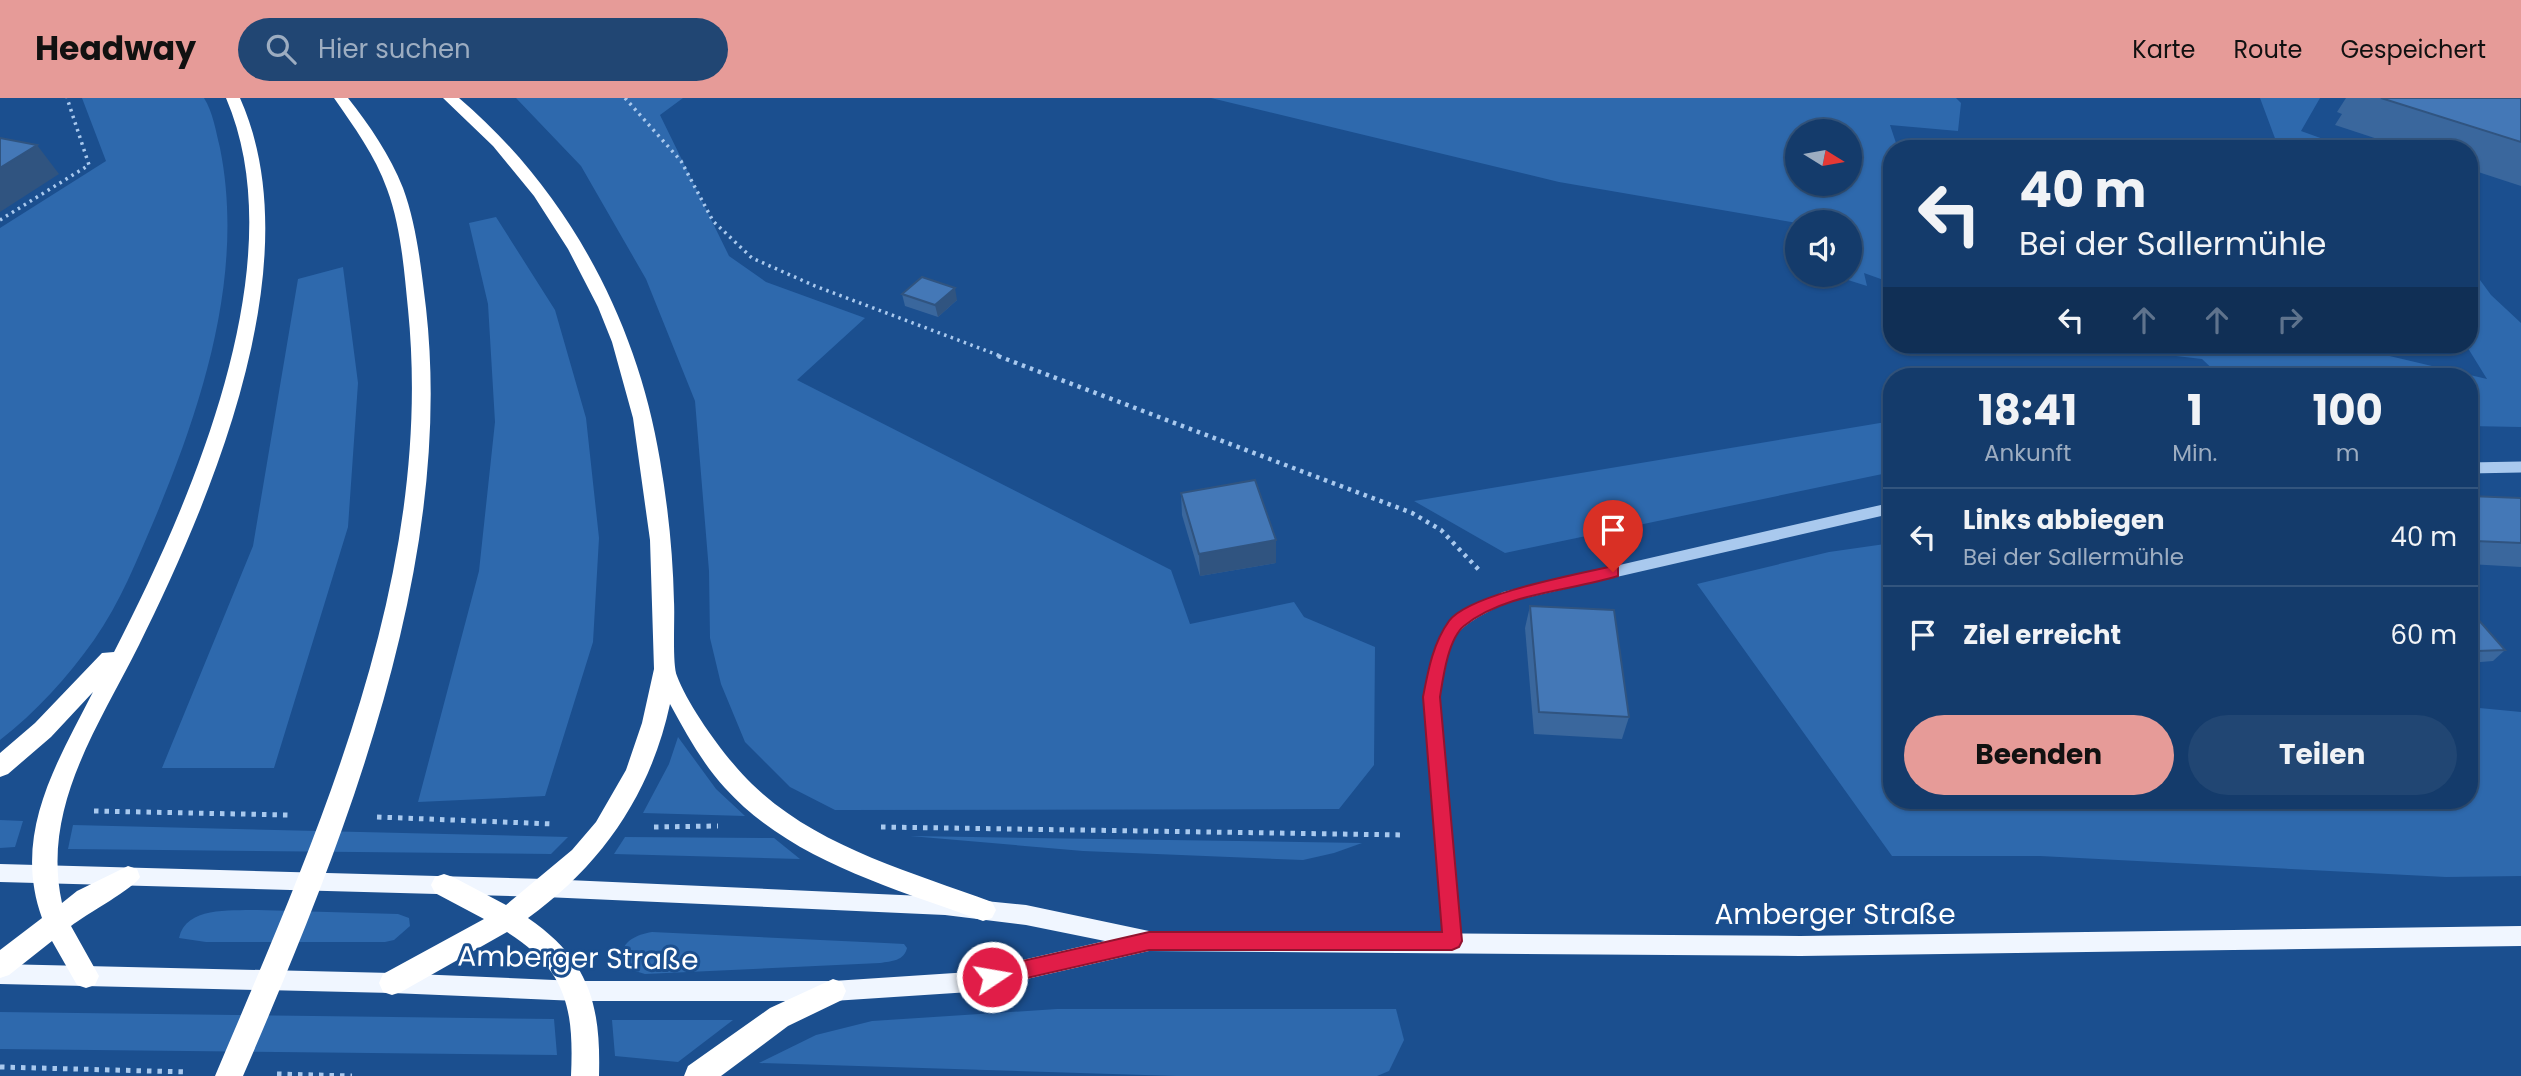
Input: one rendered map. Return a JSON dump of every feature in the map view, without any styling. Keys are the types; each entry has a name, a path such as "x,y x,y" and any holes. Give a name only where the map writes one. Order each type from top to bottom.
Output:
{"highway":[{"path":"86,976 53,922 43,874 43,840 48,810 61,777 173,551 211,457 246,346 257,258 256,184 244,121 233,98"},
{"path":"229,1076 324,841 370,705 412,520 423,419 422,351 408,243 395,188 365,130 341,98"},
{"path":"392,983 447,958 506,918 545,888 586,850 624,799 651,733 664,674 659,518 635,388 607,309 544,198 512,157 450,98"},
{"path":"0,767 79,696 132,633"},
{"path":"664,674 711,752 744,793 822,846 983,910"},
{"path":"0,966 53,922 86,899 128,877"},
{"path":"444,885 506,918 563,966 577,991 584,1021 584,1076"},
{"path":"698,1076 779,1017 833,991"}],"main road":[{"name":"Amberger Straße","path":"0,873 545,888 945,906 1026,915 1149,941 1452,941 1800,946 2521,936"},
{"name":"Amberger Straße","path":"0,974 392,983 577,991 833,991 970,982 1149,941"}],"street":[{"path":"2478,468 2521,467"},
{"path":"1452,941 1432,697 1438,660 1456,623 1506,597 1883,510"}],"path":[{"path":"0,220 89,165 67,98"},
{"path":"625,98 681,161 713,221 752,258 828,291 1412,513 1441,530 1506,597"},
{"path":"0,1067 203,1072"},
{"path":"271,1074 352,1076"}],"shaded area":[{"path":"82,98 204,98 212,116 220,148 226,195 227,242 223,290 215,337 189,429 155,518 120,596 94,640 73,668 38,706 0,740 0,228 106,161"},
{"path":"516,98 683,98 660,115 729,256 766,282 865,318 797,380 1171,570 1190,624 1294,602 1304,617 1375,647 1374,765 1339,809 835,810 790,787 745,742 721,684 710,638 709,571 695,401 646,279 581,166"},
{"path":"1211,98 1956,98 1961,103 1958,131 1890,125 1895,140 1883,140 1883,280 1864,273 1867,286 1862,284 1862,210 1785,210 1785,221 1559,182"},
{"path":"2260,98 2320,98 2301,131 2326,140 2276,140"},
{"path":"496,217 555,310 586,418 599,538 593,642 545,796 418,802 479,571 495,422 488,304 469,223"},
{"path":"343,267 358,383 348,527 274,768 162,768 253,546 298,279"},
{"path":"2478,277 2491,295 2521,323 2521,427 2478,426 2478,377 2487,379 2472,354 2478,354"},
{"path":"2158,354 2381,354 2440,368 2212,368 2202,359"},
{"path":"1883,423 1883,474 1505,553 1414,501"},
{"path":"1883,544 1883,809 2478,809 2478,708 2521,712 2521,876 2446,877 2040,856 1892,856 1697,584 1829,552"},
{"path":"678,737 716,789 745,816 643,813 669,764"},
{"path":"0,820 23,821 15,847 0,848"},
{"path":"73,825 568,837 551,854 68,849"},
{"path":"910,836 1362,843 1303,860 1083,851"},
{"path":"625,837 774,838 800,859 614,854"},
{"path":"258,910 398,914 409,918 410,926 394,940 385,942 206,942 179,938 183,928 200,915"},
{"path":"652,932 904,944 907,948 900,958 880,963 645,974 625,968 622,954 627,943"},
{"path":"1057,1009 1396,1009 1404,1040 1389,1071 1377,1076 1176,1076 759,1063 816,1035 872,1021"},
{"path":"0,1012 554,1019 557,1055 0,1049"},
{"path":"612,1020 733,1020 678,1062 615,1056"}],"building":[{"path":"2381,98 2521,98 2521,142"},
{"path":"0,138 37,145 0,168"},
{"path":"922,277 955,288 935,305 902,294"},
{"path":"1255,480 1276,540 1199,554 1181,493"},
{"path":"2478,496 2521,498 2521,543 2478,541"},
{"path":"1530,606 1614,610 1629,717 1539,712"},
{"path":"2478,619 2505,650 2478,651"}],"route":[{"path":"992,977 1149,941 1452,941 1432,697 1438,660 1456,623 1506,597 1613,572"}]}
